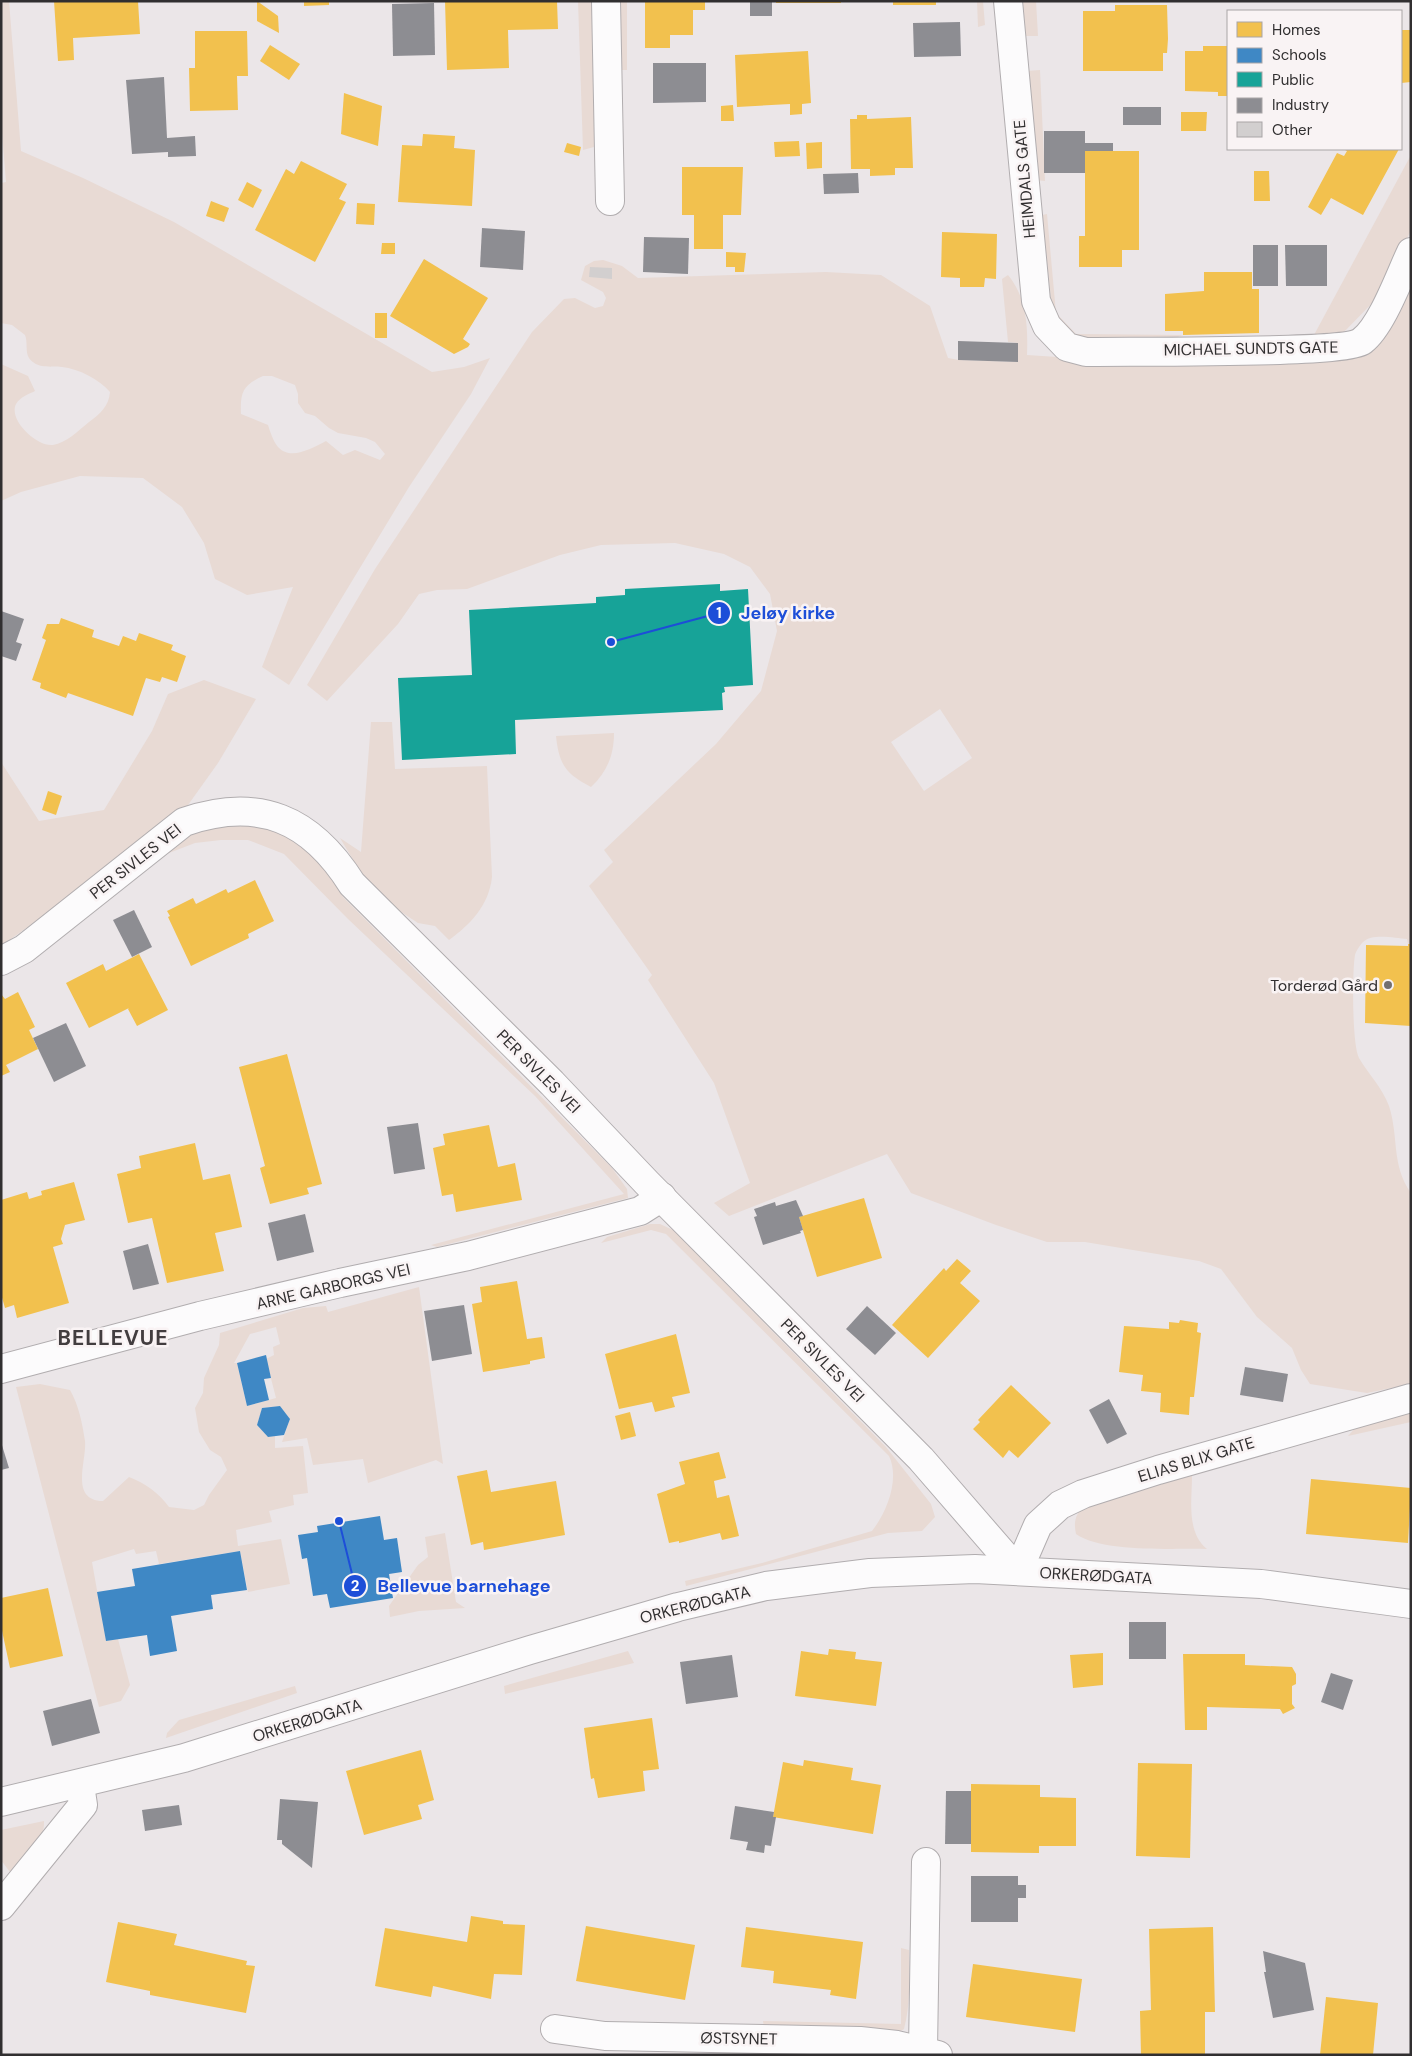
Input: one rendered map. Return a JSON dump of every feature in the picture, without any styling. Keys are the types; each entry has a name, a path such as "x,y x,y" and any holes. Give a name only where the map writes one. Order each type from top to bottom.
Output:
{"street":[{"path":"606,1 612,183 610,202"},
{"name":"HEIMDALS GATE","path":"1008,1 1036,301 1047,326 1067,347"},
{"name":"MICHAEL SUNDTS GATE","path":"1067,347 1086,352 1337,348 1361,343 1374,331 1411,252"},
{"name":"PER SIVLES VEI","path":"1,961 24,949 184,822 208,814 224,812 269,814 308,832 338,861 352,884 921,1459 1018,1571"},
{"name":"ARNE GARBORGS VEI","path":"1,1369 210,1314 340,1283 468,1256 640,1211 662,1197"},
{"name":"ELIAS BLIX GATE","path":"1018,1571 1038,1525 1060,1505 1083,1494 1158,1470 1411,1398"},
{"name":"ORKERØDGATA","path":"1,1802 80,1785 184,1758 530,1650 678,1607 766,1586 870,1574 935,1570 1018,1571 1261,1584 1411,1604"},
{"path":"1,1906 82,1805 80,1785"},
{"name":"ØSTSYNET","path":"555,2029 605,2036 860,2041 930,2052 926,1862"}],"shaded area":[{"path":"1,1 9,1 21,151 83,178 174,222 432,372 464,367 490,358 471,394 409,487 289,685 262,667 293,587 247,595 215,579 204,543 182,507 143,478 80,476 21,492 1,501 1,364 28,376 35,391 25,396 16,404 16,417 20,425 32,437 46,444 58,444 76,433 97,416 106,406 110,392 100,383 82,372 62,367 44,366 32,362 28,356 25,335 12,325 1,323 1,183 6,182 1,121","holes":["263,376 272,376 295,385 298,403 305,413 315,416 338,433 366,438 375,442 385,454 380,460 355,450 343,455 326,441 302,452 289,453 283,451 275,442 268,425 241,414 242,395 247,386"]},
{"path":"578,1 595,1 598,129 594,147 583,150"},
{"path":"617,1 627,1 627,70 619,70"},
{"path":"977,1 983,1 985,25 978,27"},
{"path":"1023,1 1036,1 1038,36 1025,36"},
{"path":"1040,70 1045,181 1035,180 1026,71"},
{"path":"1411,155 1411,230 1380,295 1342,334 1314,335"},
{"path":"1047,214 1056,313 1076,334 1183,335 1170,340 1083,339 1070,336 1053,317 1042,215"},
{"path":"603,260 622,266 638,278 826,272 881,275 930,306 948,358 1017,362 1018,343 1008,342 1002,279 1008,275 1023,303 1027,334 1027,355 1118,361 1288,358 1290,364 1301,361 1347,359 1411,268 1411,944 1408,944 1407,939 1384,937 1367,939 1363,942 1355,955 1353,992 1355,1039 1359,1058 1379,1087 1389,1106 1398,1161 1411,1193 1411,1384 1367,1393 1310,1384 1301,1370 1292,1348 1257,1317 1221,1269 1199,1261 1085,1242 1047,1242 996,1225 911,1193 887,1154 729,1216 714,1203 750,1183 714,1083 648,980 652,975 589,886 613,862 604,850 716,744 761,691 777,631 770,594 750,567 724,554 675,543 601,545 560,555 467,589 437,590 419,594 398,624 327,701 307,685 375,569 532,332 564,299 575,298 595,308 603,306 606,298 603,292 581,280 585,266 594,261","holes":["940,709 972,758 924,791 891,742"]},
{"path":"204,680 256,699 218,763 188,805 81,889 1,946 1,762 39,821 104,810 152,731 168,694"},
{"path":"371,722 392,722 395,769 487,766 492,877 490,887 478,913 449,940 435,926 418,923 389,904 364,878 340,838 361,852"},
{"path":"614,733 613,749 609,763 591,787 575,778 565,768 559,754 556,736"},
{"path":"250,823 283,834 307,847 325,867 343,897 612,1168 627,1189 628,1198 437,1247 431,1245 624,1194 535,1096 348,919 284,854 248,840 221,840 195,843 169,853 166,850 195,830"},
{"path":"650,1224 660,1224 673,1230 886,1447 931,1504 935,1517 922,1531 888,1533 686,1586 685,1581 762,1563 872,1531 887,1505 893,1475 889,1456 666,1234 651,1230 601,1243 607,1237"},
{"path":"419,1287 443,1464 436,1460 368,1483 363,1459 313,1465 307,1438 282,1442 290,1419 280,1406 262,1408 257,1425 268,1437 275,1436 275,1448 303,1446 308,1493 293,1495 294,1505 269,1511 272,1522 236,1530 238,1546 281,1539 290,1584 248,1592 240,1551 159,1564 156,1551 136,1554 134,1549 92,1562 106,1641 118,1639 130,1685 121,1701 99,1707 16,1387 40,1384 70,1390 80,1414 85,1441 83,1487 86,1494 93,1499 103,1501 129,1477 151,1489 169,1507 194,1510 204,1505 227,1470 221,1457 210,1450 199,1432 195,1408 203,1393 204,1378 219,1345 220,1333 303,1308 326,1306 328,1312","holes":["276,1327 280,1344 273,1347 274,1355 266,1359 276,1398 247,1406 237,1363 234,1363 250,1334"]},
{"path":"1411,1411 1411,1422 1348,1436 1357,1426"},
{"path":"1192,1476 1191,1505 1193,1525 1200,1542 1207,1549 1120,1547 1088,1540 1076,1534 1076,1517 1088,1504 1165,1481"},
{"path":"445,1533 456,1602 465,1608 419,1611 390,1617 389,1606 418,1565 428,1557 425,1537"},
{"path":"628,1651 634,1663 505,1694 504,1686"},
{"path":"295,1686 297,1693 166,1738 167,1733 179,1720"},
{"path":"44,1821 38,1843 10,1872 1,1860 1,1830"},
{"path":"901,1948 909,1950 909,1990 904,2029 899,2032 764,2028 763,2021 901,2024"}],"building: Homes":[{"path":"54,1 138,1 140,34 73,38 74,60 58,61"},
{"path":"257,1 278,16 279,33 257,21"},
{"path":"304,1 329,1 329,5 304,6"},
{"path":"445,1 557,1 558,29 508,30 509,68 447,70"},
{"path":"645,1 705,1 705,10 693,10 693,35 670,35 670,48 645,48"},
{"path":"776,1 841,1 841,3 776,3"},
{"path":"893,1 936,1 936,5 893,5"},
{"path":"1115,5 1167,5 1168,39 1167,53 1163,53 1163,71 1083,71 1083,11 1115,11"},
{"path":"1402,30 1411,30 1411,82 1402,83"},
{"path":"195,31 247,31 248,76 237,76 238,110 190,111 189,68 195,68"},
{"path":"270,45 300,64 289,80 260,61"},
{"path":"1203,46 1227,46 1227,96 1218,96 1218,92 1185,91 1185,51 1203,51"},
{"path":"808,51 811,103 802,104 802,114 790,115 790,104 737,107 735,55"},
{"path":"344,93 382,106 378,146 341,134"},
{"path":"733,105 734,121 721,121 721,106"},
{"path":"1181,112 1207,112 1206,131 1181,131"},
{"path":"857,115 867,115 867,119 911,117 913,168 895,168 895,175 870,176 870,169 851,169 850,119 857,119"},
{"path":"423,134 455,136 454,148 475,150 472,206 398,202 402,145 422,146"},
{"path":"799,141 800,156 775,157 774,142"},
{"path":"822,142 822,168 807,169 806,143"},
{"path":"567,143 581,147 579,156 564,152"},
{"path":"1345,150 1398,150 1363,215 1331,198 1321,215 1308,207 1337,153 1344,156 1347,151"},
{"path":"1085,151 1139,151 1139,250 1122,250 1122,267 1079,267 1079,236 1085,236"},
{"path":"301,161 347,184 339,199 346,202 315,262 255,230 286,169 294,174"},
{"path":"682,167 743,167 741,215 723,215 723,249 694,249 694,215 682,215"},
{"path":"1254,171 1269,171 1270,201 1254,201"},
{"path":"247,182 262,190 253,208 238,200"},
{"path":"211,201 229,208 224,222 206,216"},
{"path":"357,203 375,204 374,225 356,224"},
{"path":"942,232 997,234 996,279 985,278 984,287 960,287 960,278 941,277"},
{"path":"382,243 395,243 395,254 381,254"},
{"path":"726,252 746,253 744,272 735,272 735,267 726,267"},
{"path":"424,259 488,298 463,339 470,344 454,354 390,316"},
{"path":"1204,272 1252,272 1252,289 1259,289 1259,333 1183,335 1183,331 1165,331 1165,294 1204,291"},
{"path":"375,313 387,313 387,338 375,338"},
{"path":"61,618 94,630 92,637 119,646 123,636 136,641 139,633 173,645 171,650 186,656 177,682 162,677 160,682 146,678 133,716 68,693 66,698 40,688 41,683 32,680 46,640 42,638 47,624 59,624"},
{"path":"48,791 62,796 56,815 42,810"},
{"path":"255,880 274,921 248,934 249,938 191,966 167,911 193,898 196,904 226,889 228,893"},
{"name":"Torderød Gård","path":"1408,944 1411,944 1411,1026 1365,1023 1366,945 1408,946"},
{"path":"139,954 168,1010 137,1026 129,1008 89,1028 66,983 103,964 106,971"},
{"path":"18,992 35,1027 29,1030 38,1049 6,1065 10,1072 1,1076 1,994 5,999"},
{"path":"287,1054 322,1184 307,1188 309,1194 270,1204 260,1168 265,1166 239,1067"},
{"path":"489,1125 498,1167 515,1163 522,1200 456,1212 453,1194 442,1196 433,1148 445,1145 443,1134"},
{"path":"195,1143 203,1180 230,1174 242,1227 215,1233 224,1271 167,1283 152,1218 128,1223 117,1174 141,1168 139,1156"},
{"path":"74,1182 85,1220 65,1225 61,1239 63,1244 53,1247 69,1303 17,1318 14,1305 5,1308 1,1294 1,1200 27,1192 29,1199 42,1195 41,1191"},
{"path":"864,1198 882,1258 817,1277 799,1217"},
{"path":"957,1259 971,1271 960,1283 980,1301 928,1358 892,1325 944,1268 946,1271"},
{"path":"517,1281 527,1339 542,1337 545,1358 530,1361 530,1364 483,1372 472,1304 482,1302 480,1287"},
{"path":"1180,1320 1198,1323 1197,1332 1201,1333 1194,1397 1190,1397 1189,1415 1160,1412 1161,1393 1141,1391 1143,1375 1119,1372 1124,1326 1169,1329 1169,1322 1179,1323"},
{"path":"676,1334 690,1393 672,1397 675,1407 655,1412 652,1402 619,1409 605,1354"},
{"path":"1011,1385 1051,1423 1018,1458 1009,1450 1003,1458 973,1429 980,1422 978,1420"},
{"path":"630,1412 636,1436 621,1440 615,1416"},
{"path":"719,1452 726,1478 714,1481 717,1498 729,1495 739,1536 722,1540 720,1533 679,1543 679,1541 669,1543 657,1494 685,1484 679,1462"},
{"path":"487,1470 491,1492 556,1481 565,1535 484,1550 483,1542 471,1545 457,1476"},
{"path":"1311,1479 1411,1488 1408,1543 1306,1534"},
{"path":"48,1588 63,1656 10,1668 1,1626 1,1598"},
{"path":"829,1649 856,1652 855,1659 882,1662 876,1706 795,1696 801,1651 828,1655"},
{"path":"1103,1653 1103,1685 1073,1688 1070,1655"},
{"path":"1183,1654 1245,1654 1245,1665 1292,1667 1296,1674 1296,1684 1292,1686 1292,1704 1295,1708 1283,1714 1280,1709 1207,1707 1207,1730 1185,1730"},
{"path":"652,1718 659,1769 643,1771 645,1791 598,1798 594,1778 591,1779 584,1728"},
{"path":"421,1750 434,1800 418,1805 422,1819 364,1835 346,1771"},
{"path":"804,1760 853,1768 851,1780 881,1785 873,1834 773,1817 783,1762 803,1766"},
{"path":"1138,1763 1192,1764 1190,1858 1136,1856"},
{"path":"971,1784 1040,1785 1040,1797 1076,1798 1076,1846 1039,1846 1039,1853 971,1852"},
{"path":"471,1916 503,1921 503,1924 525,1925 522,1975 494,1974 491,1999 433,1986 431,1997 375,1986 385,1928 467,1942"},
{"path":"118,1922 177,1934 174,1945 247,1961 246,1965 255,1966 246,2013 150,1995 150,1991 106,1982"},
{"path":"586,1926 695,1945 685,2000 576,1981"},
{"path":"746,1927 863,1942 856,1999 830,1995 831,1990 773,1983 774,1971 741,1967"},
{"path":"1213,1927 1215,2012 1205,2012 1205,2055 1141,2055 1140,2011 1151,2010 1149,1929"},
{"path":"973,1964 1082,1979 1075,2032 966,2017"},
{"path":"1326,1997 1378,2003 1373,2055 1320,2055"}],"building: Schools":[{"path":"266,1355 271,1378 264,1379 269,1400 247,1406 237,1363"},
{"path":"280,1406 290,1419 284,1435 268,1437 257,1425 262,1408"},
{"path":"380,1516 384,1540 397,1538 402,1572 389,1574 393,1598 330,1608 327,1594 313,1596 307,1558 302,1559 298,1535 318,1532 317,1526"},
{"path":"240,1551 247,1590 211,1595 213,1609 171,1616 177,1651 150,1656 147,1635 106,1641 97,1592 135,1586 132,1569"}],"building: Public":[{"path":"720,584 720,591 748,589 753,685 724,687 725,692 722,693 723,710 515,720 516,754 402,760 398,678 472,675 469,610 596,603 596,597 625,595 625,589"}],"building: Industry":[{"path":"750,1 772,1 772,16 750,16"},
{"path":"434,3 435,55 393,56 392,4"},
{"path":"960,22 961,56 914,57 913,23"},
{"path":"653,63 706,63 706,102 653,103"},
{"path":"164,77 167,138 195,136 196,156 168,157 168,152 132,154 126,80"},
{"path":"1123,107 1161,107 1161,125 1123,125"},
{"path":"1044,131 1085,131 1085,143 1113,143 1113,151 1085,151 1085,173 1044,173"},
{"path":"858,173 859,193 824,194 823,174"},
{"path":"482,228 525,231 523,270 480,267"},
{"path":"644,237 689,238 688,274 643,272"},
{"path":"1253,245 1278,245 1278,286 1253,286"},
{"path":"1285,245 1327,245 1327,286 1286,286"},
{"path":"958,341 1018,343 1018,362 958,360"},
{"path":"1,611 24,619 16,642 22,644 16,661 1,656"},
{"path":"134,910 152,947 132,957 113,920"},
{"path":"66,1023 86,1066 54,1082 33,1038"},
{"path":"418,1123 425,1169 394,1174 387,1127"},
{"path":"796,1200 803,1216 799,1217 803,1230 800,1231 801,1233 763,1245 754,1217 757,1216 754,1209 775,1202 776,1206"},
{"path":"305,1214 314,1252 277,1261 268,1223"},
{"path":"148,1244 159,1284 133,1290 123,1251"},
{"path":"464,1305 472,1354 432,1361 424,1311"},
{"path":"867,1306 896,1333 875,1355 846,1329"},
{"path":"1245,1367 1288,1374 1283,1402 1240,1395"},
{"path":"1109,1399 1127,1434 1107,1444 1089,1410"},
{"path":"1,1442 9,1468 1,1470"},
{"path":"1129,1622 1166,1622 1166,1659 1129,1659"},
{"path":"732,1655 738,1697 686,1704 680,1662"},
{"path":"1331,1673 1353,1680 1343,1710 1321,1702"},
{"path":"91,1699 100,1733 52,1746 43,1711"},
{"path":"946,1791 971,1791 971,1844 945,1844"},
{"path":"280,1799 318,1802 312,1868 282,1844 282,1840 277,1840"},
{"path":"179,1805 182,1825 145,1831 142,1810"},
{"path":"735,1806 774,1812 773,1817 776,1817 771,1846 765,1845 764,1853 746,1850 748,1842 730,1839"},
{"path":"971,1876 1018,1876 1018,1885 1026,1885 1026,1898 1018,1898 1018,1922 971,1922"},
{"path":"1263,1951 1305,1963 1314,2010 1273,2018 1264,1972 1266,1972"}],"building: Other":[{"path":"590,267 612,268 612,279 589,277"}],"place":[{"name":"Jeløy kirke","path":"611,642"},
{"name":"Torderød Gård","path":"1388,985"},
{"name":"Bellevue barnehage","path":"339,1521"}],"district":[{"name":"BELLEVUE","path":"113,1338"}]}
